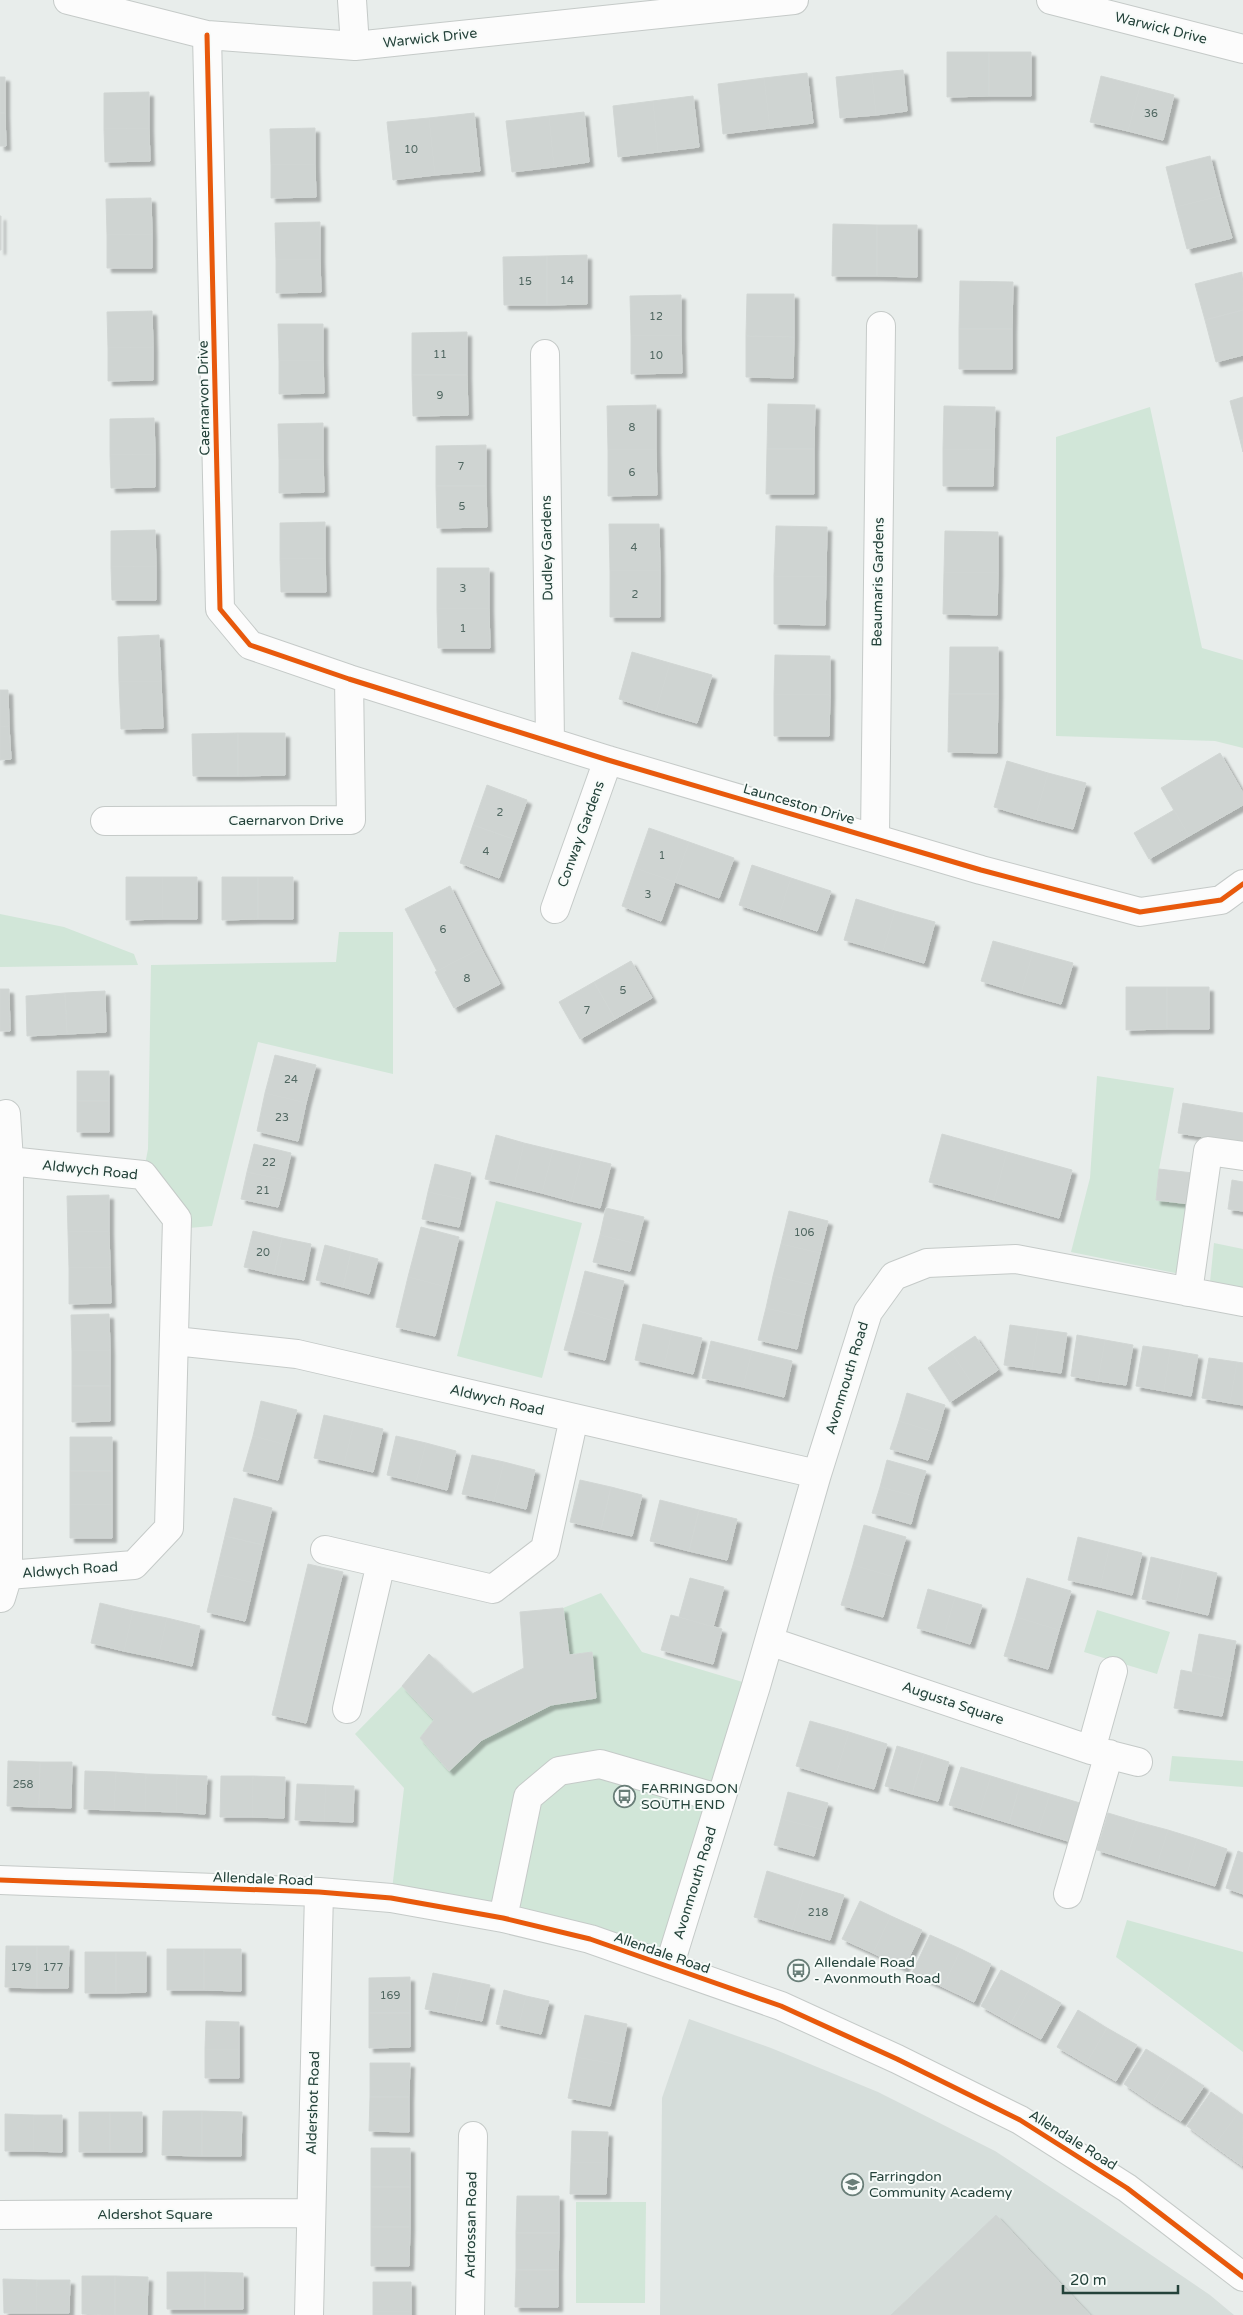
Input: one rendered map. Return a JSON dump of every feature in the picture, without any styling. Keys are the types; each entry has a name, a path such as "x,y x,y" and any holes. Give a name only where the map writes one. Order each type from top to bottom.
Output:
{"street":[{"name":"Warwick Drive","path":"68,0 207,34 355,46 794,0"},
{"path":"352,0 355,46"},
{"name":"Warwick Drive","path":"1053,0 1243,49"},
{"name":"Caernarvon Drive","path":"105,821 351,820 349,679 250,644 220,609 207,34"},
{"name":"Beaumaris Gardens","path":"875,838 881,326"},
{"name":"Dudley Gardens","path":"545,354 550,742"},
{"name":"Launceston Drive","path":"349,679 608,760 981,870 1140,912 1220,900 1243,884"},
{"name":"Conway Gardens","path":"555,908 608,760"},
{"path":"4,1586 9,1161 6,1114"},
{"path":"1188,1292 1208,1151 1243,1156"},
{"name":"Aldwych Road","path":"4,1586 134,1565 169,1528 177,1219 143,1175 9,1161"},
{"name":"Avonmouth Road","path":"669,1967 769,1641 817,1474 868,1312 894,1276 927,1263 1016,1259 1243,1302"},
{"name":"Aldwych Road","path":"175,1341 297,1354 817,1474"},
{"path":"325,1550 493,1589 545,1549 574,1418"},
{"path":"347,1709 381,1563"},
{"name":"Augusta Square","path":"769,1641 1100,1752 1138,1762"},
{"path":"1068,1894 1100,1752 1113,1671"},
{"path":"503,1918 528,1797 559,1771 600,1764 721,1799"},
{"name":"Allendale Road","path":"0,1880 318,1892 391,1898 503,1918 590,1939 781,2006 896,2059 1020,2120 1127,2188 1243,2277"},
{"name":"Aldershot Road","path":"309,2315 318,1892"},
{"name":"Ardrossan Road","path":"470,2315 473,2136"},
{"name":"Aldershot Square","path":"0,2215 310,2213"}],"shaded area":[{"name":"Farringdon Community Academy","path":"689,2019 771,2048 878,2092 995,2151 1210,2295 1234,2315 660,2315 662,2098"}],"green space":[{"path":"1150,407 1202,648 1243,660 1243,748 1215,741 1056,736 1056,437"},
{"path":"0,914 64,927 134,954 138,965 0,967"},
{"path":"339,932 393,932 393,1074 258,1042 212,1226 177,1229 143,1175 148,1149 151,965 336,962"},
{"path":"1097,1076 1174,1088 1159,1169 1156,1200 1190,1204 1180,1274 1071,1252 1090,1178"},
{"path":"496,1201 582,1223 542,1378 457,1356"},
{"path":"1214,1243 1243,1249 1243,1288 1210,1282"},
{"path":"601,1593 642,1652 756,1686 669,1967 391,1898 404,1788 355,1734 402,1686 434,1720 420,1738 449,1771 482,1740 551,1705 596,1698 592,1652 569,1655 563,1608"},
{"path":"1097,1610 1170,1632 1157,1674 1084,1652"},
{"path":"1172,1756 1243,1761 1243,1787 1169,1781"},
{"path":"1127,1920 1243,1952 1243,2052 1116,1957"},
{"path":"576,2202 646,2202 645,2303 576,2303"}],"building":[{"path":"947,52 989,52 989,96 947,97"},
{"path":"989,52 1031,52 1031,96 989,96"},
{"path":"903,70 907,111 876,115 872,73"},
{"path":"807,73 813,123 770,128 764,78"},
{"path":"872,73 876,115 840,118 836,77"},
{"path":"1101,76 1140,86 1128,131 1090,122"},
{"path":"0,77 5,77 5,113 0,113"},
{"path":"764,78 770,128 723,134 718,84"},
{"path":"1140,86 1174,95 1163,140 1128,131"},
{"path":"149,92 149,128 104,129 104,93"},
{"path":"693,96 699,147 658,152 653,101"},
{"path":"653,101 658,152 618,157 613,106"},
{"path":"584,112 589,162 554,167 549,116"},
{"path":"0,113 5,113 6,146 0,146"},
{"path":"474,113 480,171 435,175 429,118"},
{"path":"549,116 554,167 512,172 506,121"},
{"path":"429,118 435,175 393,180 387,122"},
{"path":"149,128 150,161 105,162 104,129"},
{"path":"315,128 315,164 271,165 270,129"},
{"path":"1210,156 1220,196 1176,207 1166,167"},
{"path":"315,164 316,197 271,198 271,165"},
{"path":"1220,196 1232,238 1187,249 1176,207"},
{"path":"151,198 152,234 107,235 106,199"},
{"path":"1,216 1,250 0,250"},
{"path":"320,222 320,259 276,260 275,223"},
{"path":"833,224 877,225 877,276 832,276"},
{"path":"877,225 917,225 917,277 877,276"},
{"path":"152,234 152,268 107,268 107,235"},
{"path":"587,255 587,304 547,305 547,256"},
{"path":"547,256 547,305 504,305 503,257"},
{"path":"320,259 321,292 276,293 276,260"},
{"path":"1242,272 1243,310 1205,320 1195,284"},
{"path":"960,281 1013,282 1012,329 959,329"},
{"path":"747,294 794,294 794,337 746,336"},
{"path":"681,295 681,335 631,336 630,296"},
{"path":"1243,310 1243,355 1216,362 1205,320"},
{"path":"152,311 153,347 108,348 107,312"},
{"path":"278,324 323,324 323,360 279,361"},
{"path":"959,329 1012,329 1012,369 959,369"},
{"path":"467,332 467,375 412,375 412,333"},
{"path":"681,335 682,373 631,374 631,336"},
{"path":"746,336 794,337 793,378 746,377"},
{"path":"153,347 153,380 108,381 108,348"},
{"path":"323,360 324,393 279,394 279,361"},
{"path":"412,375 467,375 468,415 413,416"},
{"path":"1243,397 1243,439 1240,440 1230,401"},
{"path":"768,404 815,405 814,449 767,449"},
{"path":"656,405 656,449 608,450 607,406"},
{"path":"944,406 995,407 994,450 943,449"},
{"path":"154,418 155,454 110,455 110,419"},
{"path":"323,423 323,459 279,460 278,424"},
{"path":"1243,439 1243,452 1240,440"},
{"path":"486,445 486,486 436,486 436,446"},
{"path":"656,449 657,495 608,496 608,450"},
{"path":"767,449 814,449 814,494 766,494"},
{"path":"943,449 994,450 993,486 943,486"},
{"path":"155,454 155,487 111,488 110,455"},
{"path":"323,459 324,492 279,493 279,460"},
{"path":"436,486 486,486 487,527 437,528"},
{"path":"325,522 325,558 280,559 280,523"},
{"path":"609,524 659,524 660,570 610,571"},
{"path":"776,526 827,527 826,577 774,576"},
{"path":"155,530 156,566 111,567 111,531"},
{"path":"945,531 998,532 998,573 944,572"},
{"path":"325,558 326,592 281,592 280,559"},
{"path":"156,566 156,600 112,600 111,567"},
{"path":"437,568 489,568 489,608 437,609"},
{"path":"660,570 660,617 610,617 610,571"},
{"path":"944,572 998,573 997,615 943,614"},
{"path":"774,576 826,577 825,625 774,624"},
{"path":"489,608 490,648 438,648 437,609"},
{"path":"159,635 161,681 119,682 118,637"},
{"path":"950,647 998,647 998,694 949,694"},
{"path":"632,652 670,663 656,711 619,699"},
{"path":"775,655 830,656 830,695 774,694"},
{"path":"670,663 712,675 697,723 656,711"},
{"path":"161,681 163,728 121,729 119,682"},
{"path":"0,690 8,690 9,726 0,727"},
{"path":"774,694 830,695 829,736 774,736"},
{"path":"949,694 998,694 997,753 948,752"},
{"path":"9,726 11,759 0,760 0,727"},
{"path":"238,733 285,733 285,775 238,776"},
{"path":"238,733 238,776 193,776 192,734"},
{"path":"1220,753 1243,793 1243,805 1189,836 1161,788"},
{"path":"1007,761 1048,773 1035,819 994,807"},
{"path":"1048,773 1086,783 1073,829 1035,819"},
{"path":"487,785 527,800 513,839 473,825"},
{"path":"1174,810 1189,836 1149,859 1134,833"},
{"path":"473,825 513,839 499,878 460,863"},
{"path":"649,828 689,842 675,882 635,868"},
{"path":"689,842 734,858 719,898 675,882"},
{"path":"752,865 791,878 778,918 739,905"},
{"path":"635,868 675,882 661,921 622,906"},
{"path":"126,877 162,877 163,919 126,920"},
{"path":"162,877 197,877 197,919 163,919"},
{"path":"222,877 258,877 258,919 222,920"},
{"path":"258,877 293,877 293,919 258,919"},
{"path":"791,878 831,891 817,931 778,918"},
{"path":"450,886 481,948 437,971 405,909"},
{"path":"856,899 895,911 883,951 844,940"},
{"path":"895,911 935,922 924,963 883,951"},
{"path":"993,941 1033,952 1021,993 981,981"},
{"path":"481,948 500,984 454,1008 435,972"},
{"path":"1033,952 1073,963 1061,1004 1021,993"},
{"path":"631,961 652,998 615,1019 594,982"},
{"path":"594,982 615,1019 580,1039 559,1002"},
{"path":"1126,987 1167,987 1167,1029 1126,1030"},
{"path":"1167,987 1209,987 1209,1029 1167,1029"},
{"path":"0,989 9,989 10,1031 0,1031"},
{"path":"105,991 106,1032 67,1034 65,993"},
{"path":"65,993 67,1034 27,1036 26,996"},
{"path":"275,1055 316,1065 306,1103 265,1093"},
{"path":"77,1071 109,1071 109,1101 77,1101"},
{"path":"265,1093 306,1103 298,1141 257,1131"},
{"path":"77,1101 109,1101 109,1132 77,1132"},
{"path":"1183,1103 1243,1113 1243,1143 1178,1133"},
{"path":"942,1134 1007,1152 994,1200 929,1182"},
{"path":"496,1135 524,1143 514,1186 485,1179"},
{"path":"524,1143 553,1150 542,1193 514,1186"},
{"path":"254,1144 291,1153 285,1180 247,1172"},
{"path":"553,1150 582,1157 571,1201 542,1193"},
{"path":"1007,1152 1072,1170 1059,1218 994,1200"},
{"path":"582,1157 611,1164 600,1208 571,1201"},
{"path":"435,1164 471,1173 465,1200 428,1192"},
{"path":"1159,1169 1193,1173 1190,1204 1156,1200"},
{"path":"247,1172 285,1180 278,1207 241,1199"},
{"path":"1232,1180 1243,1182 1243,1211 1228,1209"},
{"path":"428,1192 465,1200 459,1227 422,1219"},
{"path":"109,1195 109,1231 68,1232 67,1196"},
{"path":"606,1208 644,1217 637,1244 600,1235"},
{"path":"789,1211 828,1221 820,1253 781,1244"},
{"path":"421,1227 459,1237 447,1287 408,1277"},
{"path":"109,1231 110,1267 69,1268 68,1232"},
{"path":"253,1231 282,1238 274,1274 244,1267"},
{"path":"600,1235 637,1244 630,1271 593,1262"},
{"path":"282,1238 311,1244 304,1280 274,1274"},
{"path":"781,1244 820,1253 812,1285 773,1276"},
{"path":"325,1245 351,1252 343,1287 316,1280"},
{"path":"351,1252 378,1259 369,1294 343,1287"},
{"path":"110,1267 111,1303 69,1304 69,1268"},
{"path":"585,1271 624,1281 614,1321 575,1310"},
{"path":"773,1276 812,1285 804,1317 766,1308"},
{"path":"408,1277 447,1287 435,1336 396,1327"},
{"path":"766,1308 804,1317 797,1349 758,1340"},
{"path":"575,1310 614,1321 605,1360 564,1350"},
{"path":"109,1314 110,1350 72,1351 71,1315"},
{"path":"643,1324 672,1331 664,1367 635,1360"},
{"path":"1010,1325 1038,1329 1032,1369 1004,1365"},
{"path":"1038,1329 1067,1333 1061,1373 1032,1369"},
{"path":"672,1331 702,1338 693,1374 664,1367"},
{"path":"1077,1335 1105,1340 1098,1381 1071,1376"},
{"path":"975,1336 998,1370 974,1386 951,1352"},
{"path":"1105,1340 1133,1345 1126,1385 1098,1381"},
{"path":"711,1341 752,1351 743,1387 702,1378"},
{"path":"1143,1346 1170,1350 1164,1391 1136,1386"},
{"path":"110,1350 110,1386 72,1386 72,1351"},
{"path":"1170,1350 1198,1355 1191,1396 1164,1391"},
{"path":"752,1351 792,1361 784,1397 743,1387"},
{"path":"951,1352 974,1386 950,1402 928,1368"},
{"path":"1209,1358 1237,1362 1230,1403 1202,1398"},
{"path":"1237,1362 1243,1363 1243,1405 1230,1403"},
{"path":"72,1386 110,1386 110,1421 72,1422"},
{"path":"907,1393 945,1405 937,1433 899,1421"},
{"path":"261,1401 297,1410 287,1445 253,1436"},
{"path":"324,1415 354,1422 344,1465 314,1458"},
{"path":"899,1421 937,1433 928,1460 890,1449"},
{"path":"354,1422 383,1429 373,1472 344,1465"},
{"path":"253,1436 287,1445 278,1480 243,1471"},
{"path":"396,1436 426,1443 416,1482 387,1475"},
{"path":"70,1437 112,1437 112,1471 70,1471"},
{"path":"426,1443 456,1451 447,1490 416,1482"},
{"path":"472,1455 504,1462 494,1501 462,1494"},
{"path":"887,1460 926,1471 918,1497 880,1487"},
{"path":"504,1462 535,1470 526,1509 494,1501"},
{"path":"70,1471 112,1471 112,1504 70,1505"},
{"path":"580,1480 611,1487 601,1529 570,1522"},
{"path":"611,1487 642,1495 632,1536 601,1529"},
{"path":"880,1487 918,1497 911,1524 872,1513"},
{"path":"234,1498 272,1508 263,1545 225,1536"},
{"path":"660,1500 699,1510 689,1551 650,1541"},
{"path":"112,1504 112,1538 70,1538 70,1505"},
{"path":"699,1510 737,1519 727,1560 689,1551"},
{"path":"864,1525 906,1537 894,1577 853,1565"},
{"path":"225,1536 263,1545 254,1583 216,1574"},
{"path":"1078,1537 1110,1545 1100,1587 1068,1580"},
{"path":"1110,1545 1142,1553 1132,1595 1100,1587"},
{"path":"1151,1557 1184,1565 1175,1607 1142,1599"},
{"path":"308,1564 343,1572 306,1723 272,1715"},
{"path":"853,1565 894,1577 883,1617 841,1605"},
{"path":"1184,1565 1217,1573 1208,1615 1175,1607"},
{"path":"216,1574 254,1583 245,1621 207,1612"},
{"path":"690,1578 724,1587 713,1627 679,1617"},
{"path":"1027,1578 1071,1591 1059,1630 1016,1617"},
{"path":"928,1589 955,1597 944,1636 917,1628"},
{"path":"955,1597 982,1605 970,1644 944,1636"},
{"path":"100,1603 133,1611 124,1651 91,1643"},
{"path":"563,1608 569,1655 592,1652 596,1698 551,1705 482,1740 449,1771 420,1738 434,1720 402,1686 429,1654 472,1694 524,1668 520,1612"},
{"path":"133,1611 167,1618 158,1658 124,1651"},
{"path":"671,1615 722,1629 713,1664 661,1650"},
{"path":"1016,1617 1059,1630 1048,1669 1004,1656"},
{"path":"167,1618 200,1626 192,1666 158,1658"},
{"path":"1199,1634 1236,1641 1229,1680 1192,1673"},
{"path":"1181,1670 1229,1680 1222,1716 1174,1708"},
{"path":"810,1721 849,1732 835,1778 796,1766"},
{"path":"849,1732 887,1744 874,1789 835,1778"},
{"path":"897,1746 924,1754 912,1794 885,1786"},
{"path":"924,1754 949,1762 938,1801 912,1794"},
{"path":"8,1761 40,1762 39,1807 7,1806"},
{"path":"40,1762 72,1762 71,1808 39,1807"},
{"path":"961,1767 991,1776 979,1814 949,1805"},
{"path":"85,1771 116,1772 114,1810 84,1809"},
{"path":"116,1772 146,1774 145,1811 114,1810"},
{"path":"146,1774 177,1775 176,1812 145,1811"},
{"path":"177,1775 207,1776 205,1814 176,1812"},
{"path":"221,1776 253,1776 252,1817 220,1817"},
{"path":"253,1776 285,1777 284,1818 252,1817"},
{"path":"991,1776 1020,1785 1009,1823 979,1814"},
{"path":"297,1784 326,1785 324,1821 295,1820"},
{"path":"326,1785 354,1786 353,1822 324,1821"},
{"path":"1020,1785 1050,1794 1038,1832 1009,1823"},
{"path":"788,1792 828,1803 821,1829 781,1819"},
{"path":"1050,1794 1080,1803 1068,1841 1038,1832"},
{"path":"1108,1813 1138,1822 1126,1859 1097,1850"},
{"path":"781,1819 821,1829 814,1856 774,1845"},
{"path":"1138,1822 1168,1830 1156,1868 1126,1859"},
{"path":"1168,1830 1197,1839 1186,1877 1156,1868"},
{"path":"1197,1839 1227,1849 1215,1886 1186,1877"},
{"path":"1238,1851 1243,1853 1243,1894 1226,1888"},
{"path":"767,1871 805,1883 792,1929 754,1917"},
{"path":"805,1883 844,1895 830,1940 792,1929"},
{"path":"860,1901 891,1916 873,1953 842,1939"},
{"path":"891,1916 922,1930 904,1968 873,1953"},
{"path":"930,1935 961,1949 943,1987 912,1973"},
{"path":"6,1946 37,1946 37,1988 5,1987"},
{"path":"37,1946 69,1946 68,1988 37,1988"},
{"path":"167,1949 204,1949 204,1990 167,1990"},
{"path":"204,1949 241,1949 241,1991 204,1990"},
{"path":"961,1949 991,1964 974,2002 943,1987"},
{"path":"85,1952 116,1952 116,1993 85,1993"},
{"path":"116,1952 146,1952 146,1992 116,1993"},
{"path":"1001,1970 1031,1986 1011,2023 981,2006"},
{"path":"433,1973 462,1979 454,2015 425,2009"},
{"path":"410,1977 410,2013 369,2013 369,1978"},
{"path":"462,1979 490,1985 482,2021 454,2015"},
{"path":"1031,1986 1061,2003 1041,2039 1011,2023"},
{"path":"504,1990 526,1996 518,2029 496,2024"},
{"path":"526,1996 549,2001 541,2034 518,2029"},
{"path":"1078,2010 1107,2028 1086,2064 1057,2047"},
{"path":"369,2013 410,2013 410,2047 369,2048"},
{"path":"585,2015 627,2024 619,2065 576,2057"},
{"path":"206,2021 239,2022 239,2050 205,2049"},
{"path":"1107,2028 1137,2045 1116,2081 1086,2064"},
{"path":"205,2049 239,2050 239,2078 205,2078"},
{"path":"1146,2049 1175,2067 1152,2103 1124,2084"},
{"path":"576,2057 619,2065 610,2106 568,2098"},
{"path":"370,2063 410,2063 409,2097 370,2097"},
{"path":"1175,2067 1204,2086 1181,2121 1152,2103"},
{"path":"1211,2092 1239,2112 1214,2146 1187,2126"},
{"path":"370,2097 409,2097 409,2132 369,2131"},
{"path":"163,2111 202,2111 202,2156 162,2155"},
{"path":"202,2111 242,2112 241,2156 202,2156"},
{"path":"79,2112 110,2112 110,2152 79,2152"},
{"path":"110,2112 142,2112 142,2152 110,2152"},
{"path":"1239,2112 1243,2115 1242,2166 1214,2146"},
{"path":"5,2114 34,2115 33,2151 5,2151"},
{"path":"34,2115 62,2115 62,2152 33,2151"},
{"path":"572,2131 608,2132 607,2163 571,2162"},
{"path":"371,2148 410,2148 410,2187 371,2187"},
{"path":"571,2162 607,2163 606,2194 570,2194"},
{"path":"371,2187 410,2187 410,2227 371,2227"},
{"path":"517,2196 559,2196 559,2233 516,2233"},
{"path":"996,2215 1090,2315 891,2315"},
{"path":"371,2227 410,2227 409,2266 371,2266"},
{"path":"516,2233 559,2233 558,2270 516,2270"},
{"path":"516,2270 558,2270 558,2307 515,2307"},
{"path":"167,2272 205,2272 205,2309 167,2309"},
{"path":"205,2272 243,2273 243,2309 205,2309"},
{"path":"82,2276 115,2276 115,2315 82,2314"},
{"path":"115,2276 148,2277 147,2315 115,2315"},
{"path":"3,2279 37,2280 36,2313 4,2313"},
{"path":"37,2280 70,2280 69,2313 36,2313"},
{"path":"373,2282 411,2282 411,2312 373,2311"},
{"path":"373,2311 411,2312 411,2315 373,2315"}],"cycle path":[{"path":"207,35 220,609 250,645 349,679 608,760 981,870 1140,912 1221,900 1243,884"},
{"path":"0,1880 319,1892 391,1898 503,1918 590,1939 781,2006 897,2059 1020,2120 1127,2188 1243,2277"}],"place":[{"name":"FARRINGDON SOUTH END","path":"625,1796"},
{"name":"Allendale Road - Avonmouth Road","path":"798,1970"},
{"name":"Farringdon Community Academy","path":"853,2184"}]}
